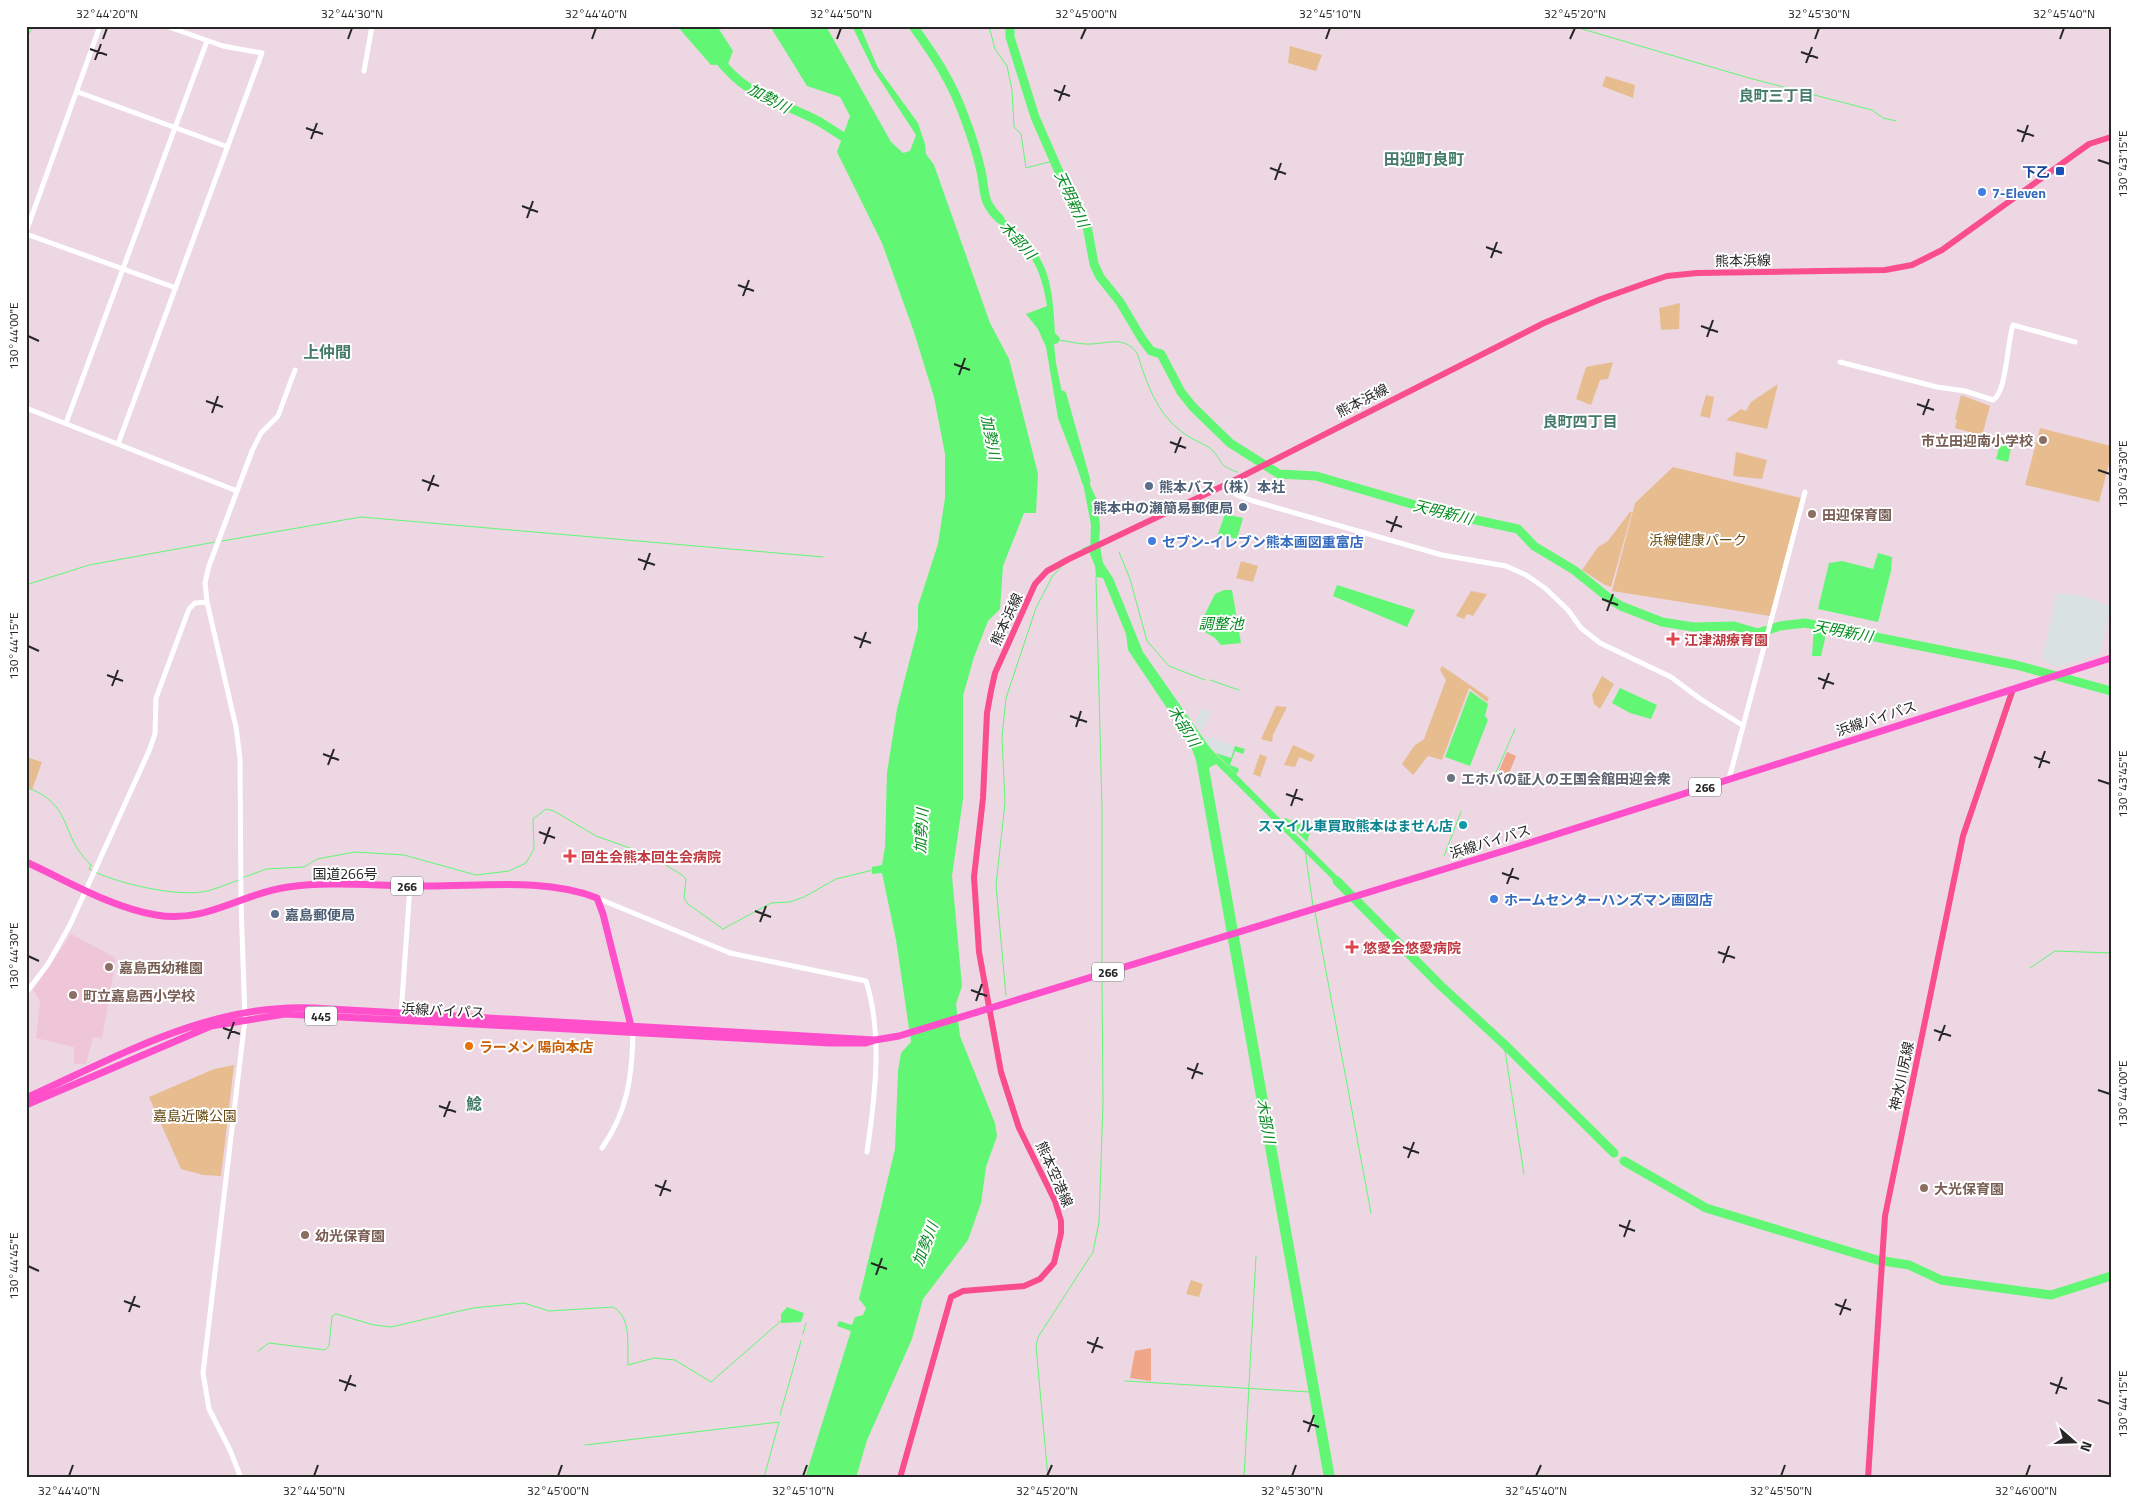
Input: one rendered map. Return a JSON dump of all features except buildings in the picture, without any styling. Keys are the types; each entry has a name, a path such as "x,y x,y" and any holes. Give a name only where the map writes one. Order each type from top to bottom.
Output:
{"highway":[{"name":"浜線バイパス","path":"26,1098 182,1029 293,1007 401,1018 870,1041 917,1032 1225,935 1510,849 2111,658"},
{"name":"国道266号","path":"26,862 105,900 156,915 187,916 220,909 270,890 288,887 561,887 597,898"},
{"path":"597,898 603,914 632,1030"},
{"name":"浜線バイパス","path":"26,1105 190,1034 245,1015"}],"main road":[{"name":"熊本浜線","path":"988,1010 979,952 974,877 983,798 987,713 996,673 1035,584 1047,571 1088,552 1111,538 1227,484 1544,323 1600,299 1667,276 1697,273 1885,270 1912,265 1942,250 2089,144 2111,137"},
{"name":"神水川尻線","path":"1868,1478 1885,1216 1963,836 2013,688"},
{"name":"熊本空港線","path":"900,1478 951,1297 963,1291 1014,1288 1032,1283 1047,1273 1054,1264 1059,1248 1061,1220 1052,1192 1014,1114 993,1038 988,1010"}],"street":[{"path":"100,26 78,92 26,233 176,288"},
{"path":"118,444 262,53 207,41 166,26"},
{"path":"364,71 372,26"},
{"path":"66,423 207,41"},
{"path":"78,92 228,147"},
{"path":"1840,362 1937,387 1965,391 1993,400 1997,397 2004,374 2013,325 2075,342"},
{"path":"241,1478 210,1409 203,1373 245,1015 238,742 207,602 206,583 210,566 237,491 261,433 278,416 295,370"},
{"path":"26,408 237,491"},
{"path":"1227,484 1237,495 1253,501 1442,556 1506,566 1526,575 1545,588 1568,610 1581,628 1600,643 1671,677 1699,698 1742,725"},
{"path":"1729,779 1805,492"},
{"path":"26,993 48,964 85,890 154,739 156,698 189,610 195,603 207,602"},
{"path":"401,1018 410,886"},
{"path":"597,898 730,953 866,981 874,1108 867,1152"},
{"path":"602,1148 626,1101 631,1080 632,1030"}],"shaded area":[{"path":"2057,593 2083,596 2111,606 2100,654 2059,667 2042,660"},
{"path":"1201,708 1212,712 1202,732 1195,722"},
{"path":"1207,736 1234,746 1230,757 1211,750 1204,739"},
{"path":"1507,752 1516,756 1506,781 1496,778"},
{"name":"町立嘉島西小学校","path":"71,934 116,958 102,1038 93,1037 86,1064 74,1064 74,1047 36,1038 40,1001 33,990"},
{"path":"1151,1348 1151,1381 1130,1378 1135,1351"}],"green space":[{"path":"1290,46 1322,55 1316,71 1288,63"},
{"path":"1606,76 1635,85 1633,98 1602,86"},
{"path":"1680,303 1679,329 1661,330 1659,308"},
{"path":"1613,362 1608,379 1600,380 1591,405 1576,399 1586,367"},
{"path":"1778,384 1767,429 1726,420 1741,409 1746,411 1751,402"},
{"path":"1706,395 1714,397 1710,418 1700,416"},
{"path":"1961,395 1990,406 1982,436 1955,428 1957,420 1955,419"},
{"path":"2040,428 2111,446 2111,456 2099,502 2025,485"},
{"path":"1736,452 1767,460 1762,479 1733,476"},
{"name":"浜線健康パーク","path":"1673,467 1801,498 1770,616 1612,591 1635,503"},
{"path":"1630,512 1632,512 1611,587 1582,570 1598,547 1608,541"},
{"path":"1241,561 1258,566 1253,582 1236,578"},
{"path":"1471,591 1487,594 1473,616 1467,614 1464,619 1456,616"},
{"path":"1442,666 1489,698 1487,702 1469,688 1442,760 1428,756 1413,775 1402,764 1414,746 1424,739 1446,680 1440,670"},
{"path":"1602,676 1614,684 1600,709 1594,704 1592,695"},
{"path":"1276,706 1287,707 1273,735 1272,742 1261,739"},
{"path":"1293,745 1315,755 1311,762 1299,757 1295,767 1284,765"},
{"path":"1260,754 1267,757 1260,777 1253,774"},
{"path":"26,757 42,762 32,790 26,787"},
{"name":"嘉島近隣公園","path":"234,1065 221,1176 203,1175 181,1169 149,1097 214,1069"},
{"path":"1191,1280 1203,1284 1199,1297 1186,1294"}],"water":[{"path":"677,26 717,26 733,51 728,64 711,65"},
{"path":"770,26 826,26 891,142 903,153 910,151 916,135 873,69 852,26 860,26 878,68 918,123 925,144 926,154 934,165 990,323 1009,359 1038,474 1036,513 1024,513 1003,566 1000,609 988,621 974,657 963,696 963,799 952,876 962,986 956,1004 960,1036 995,1123 997,1136 986,1167 981,1203 968,1240 923,1299 912,1339 867,1440 856,1478 805,1478 851,1331 837,1326 839,1321 852,1325 855,1317 863,1315 866,1308 859,1299 895,1149 898,1071 901,1053 911,1042 896,940 882,873 872,874 872,867 882,865 885,847 887,773 897,709 918,628 918,606 938,544 945,498 945,454 934,397 914,332 882,243 837,152 850,116 840,97 807,86"},
{"path":"996,211 1029,243 1037,253 1047,274 1052,296 1055,333 1060,338 1058,343 1054,344 1056,363 1073,448 1097,500 1100,527 1099,541 1103,563 1113,578 1143,652 1210,748 1348,887 1342,889 1216,764 1209,768 1335,1478 1324,1478 1196,760 1189,741 1128,650 1126,634 1103,578 1096,577 1095,566 1090,554 1091,525 1083,483 1058,418 1046,347 1038,329 1026,314 1047,306 1044,289 1034,263 1028,254 989,214"},
{"path":"2001,441 2012,444 2008,462 1996,459"},
{"path":"1225,514 1243,518 1237,539 1218,534"},
{"path":"1878,553 1892,557 1891,571 1878,622 1818,609 1829,563 1842,561 1873,569"},
{"path":"1337,585 1415,610 1407,627 1333,596"},
{"name":"調整池","path":"1224,590 1232,590 1241,643 1221,645 1215,638 1198,628 1215,594"},
{"path":"1814,627 1827,630 1821,656 1812,656"},
{"path":"1620,688 1657,705 1651,719 1630,713 1612,703"},
{"path":"1470,691 1488,704 1485,716 1488,720 1470,766 1445,757"},
{"path":"1235,746 1245,749 1243,754 1235,751 1230,765 1238,768 1239,771 1236,774 1216,753 1231,758"},
{"path":"1284,819 1311,829 1307,842"},
{"path":"787,1307 804,1313 801,1322 781,1323 781,1314"}],"waterway":[{"path":"26,39 33,26"},
{"name":"木部川","path":"913,26 935,58 954,92 976,150 987,202 1000,219"},
{"path":"989,26 995,49 1007,66 1012,90 1014,127 1021,134 1026,168 1053,161"},
{"name":"天明新川","path":"1010,26 1010,37 1035,117 1077,213 1087,226 1094,264 1100,277 1120,302 1151,351 1161,354 1181,392 1193,407 1230,443 1279,474 1316,476 1439,512 1518,529 1534,546 1574,570 1610,599 1621,606 1662,622 1693,627 1734,626 1758,633 1780,626 1805,623 2016,665 2111,691"},
{"path":"1572,26 1749,78 1872,110 1883,118 1896,121"},
{"name":"加勢川","path":"716,56 728,70 752,90 820,122 853,143"},
{"path":"1058,340 1079,344 1120,342 1132,347 1137,353 1149,386 1165,416 1185,435 1212,450 1223,465 1237,472"},
{"name":"木部川","path":"1062,395 1086,481"},
{"path":"222,541 361,517 823,557"},
{"path":"26,585 89,565 215,542"},
{"path":"1082,549 1092,545"},
{"path":"1119,552 1130,579 1147,641 1169,666 1205,680"},
{"path":"1006,996 996,885 1005,803 1002,737 1006,698 1036,608 1052,577 1063,565"},
{"path":"1096,577 1102,808 1102,971"},
{"path":"1210,680 1239,690"},
{"path":"1494,777 1515,729"},
{"path":"26,787 42,794 52,802 59,811 74,842 91,865 89,869 92,870"},
{"path":"242,878 266,869 304,867 317,859 355,852 404,855 476,875 509,871 526,863 534,849 533,819 546,809 554,811 596,836 647,854 682,875 686,879 684,898 688,904 723,929 771,903 790,902 804,897 836,879 873,870"},
{"path":"1444,856 1461,812"},
{"path":"1305,850 1313,906"},
{"path":"95,872 133,885 162,891 190,893 207,891 239,880"},
{"path":"1337,881 1440,985 1504,1044 1614,1153"},
{"path":"1315,912 1371,1213"},
{"path":"2030,968 2055,951 2111,953"},
{"path":"1048,1478 1036,1346 1038,1337 1093,1252 1099,1222 1103,1104 1102,977"},
{"path":"1504,1044 1524,1174"},
{"path":"1624,1161 1706,1208 1877,1260 1909,1265 1941,1280 2051,1295 2111,1276"},
{"path":"1244,1478 1256,1256"},
{"path":"258,1351 269,1343 325,1350 329,1346 332,1316 336,1314 374,1325 391,1327 473,1308 524,1303 549,1311 613,1307 619,1312 626,1325 628,1365 654,1358 675,1360 711,1382 782,1320"},
{"path":"803,1334 806,1323"},
{"path":"780,1415 801,1341"},
{"path":"1125,1381 1309,1392"},
{"path":"585,1445 779,1422 764,1478"}],"place":[{"name":"下乙","path":"2060,171"},
{"name":"7-Eleven","path":"1982,192"},
{"name":"市立田迎南小学校","path":"2043,440"},
{"name":"熊本バス（株）本社","path":"1149,486"},
{"name":"熊本中の瀬簡易郵便局","path":"1243,507"},
{"name":"田迎保育園","path":"1812,514"},
{"name":"セブン-イレブン熊本画図重富店","path":"1152,541"},
{"name":"江津湖療育園","path":"1673,639"},
{"name":"エホバの証人の王国会館田迎会衆","path":"1451,778"},
{"name":"スマイル車買取熊本はません店","path":"1463,825"},
{"name":"回生会熊本回生会病院","path":"570,856"},
{"name":"ホームセンターハンズマン画図店","path":"1494,899"},
{"name":"嘉島郵便局","path":"275,914"},
{"name":"悠愛会悠愛病院","path":"1352,947"},
{"name":"嘉島西幼稚園","path":"109,967"},
{"name":"町立嘉島西小学校","path":"73,995"},
{"name":"ラーメン 陽向本店","path":"469,1046"},
{"name":"大光保育園","path":"1924,1188"},
{"name":"幼光保育園","path":"305,1235"}],"district":[{"name":"良町三丁目","path":"1776,95"},
{"name":"田迎町良町","path":"1424,159"},
{"name":"上仲間","path":"327,352"},
{"name":"良町四丁目","path":"1580,421"},
{"name":"鯰","path":"474,1104"}]}
